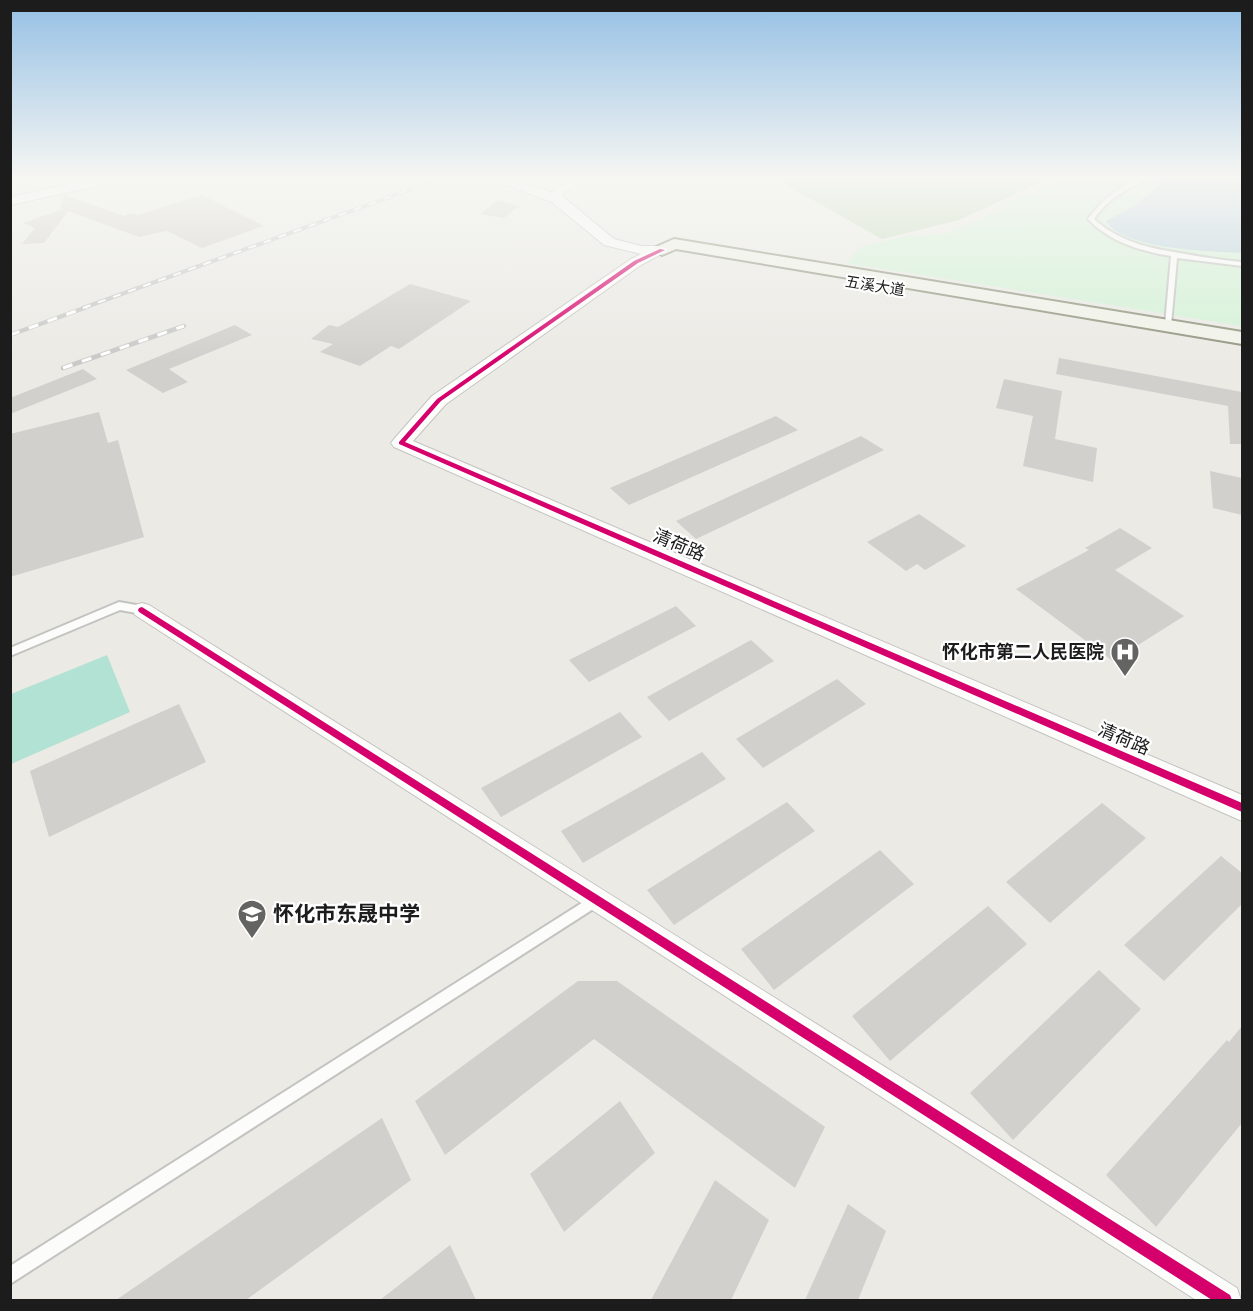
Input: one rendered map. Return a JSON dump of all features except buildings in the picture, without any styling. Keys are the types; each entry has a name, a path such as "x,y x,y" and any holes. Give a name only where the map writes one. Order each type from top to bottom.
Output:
{"main road":[{"name":"五溪大道","path":"662,250 674,244 1242,338"},
{"name":"五溪大道","path":"662,250 1242,347"}],"street":[{"path":"604,238 609,242 641,250 662,250"},
{"name":"清荷路","path":"662,250 636,262 438,400 401,443 1242,808"},
{"path":"142,610 1225,1300"}],"lane":[{"path":"1117,238 1174,254 1242,264"},
{"path":"1168,325 1174,254"},
{"path":"10,652 119,606 142,610"},
{"path":"10,1276 596,900"}],"green space":[{"path":"897,238 1242,238 1242,326 846,263 860,247"},
{"path":"107,655 130,712 11,764 11,694"}],"water":[{"path":"1131,238 1242,238 1242,253 1190,250"}],"railway":[{"path":"83,308 276,238"},
{"path":"10,335 87,307"},
{"path":"63,368 184,326"}],"cycle path":[{"path":"662,250 636,262 439,400 401,443 1242,808"},
{"path":"142,610 1225,1300"}],"place":[{"name":"怀化市第二人民医院","path":"1125,678"},
{"name":"怀化市东晟中学","path":"252,940"}]}
